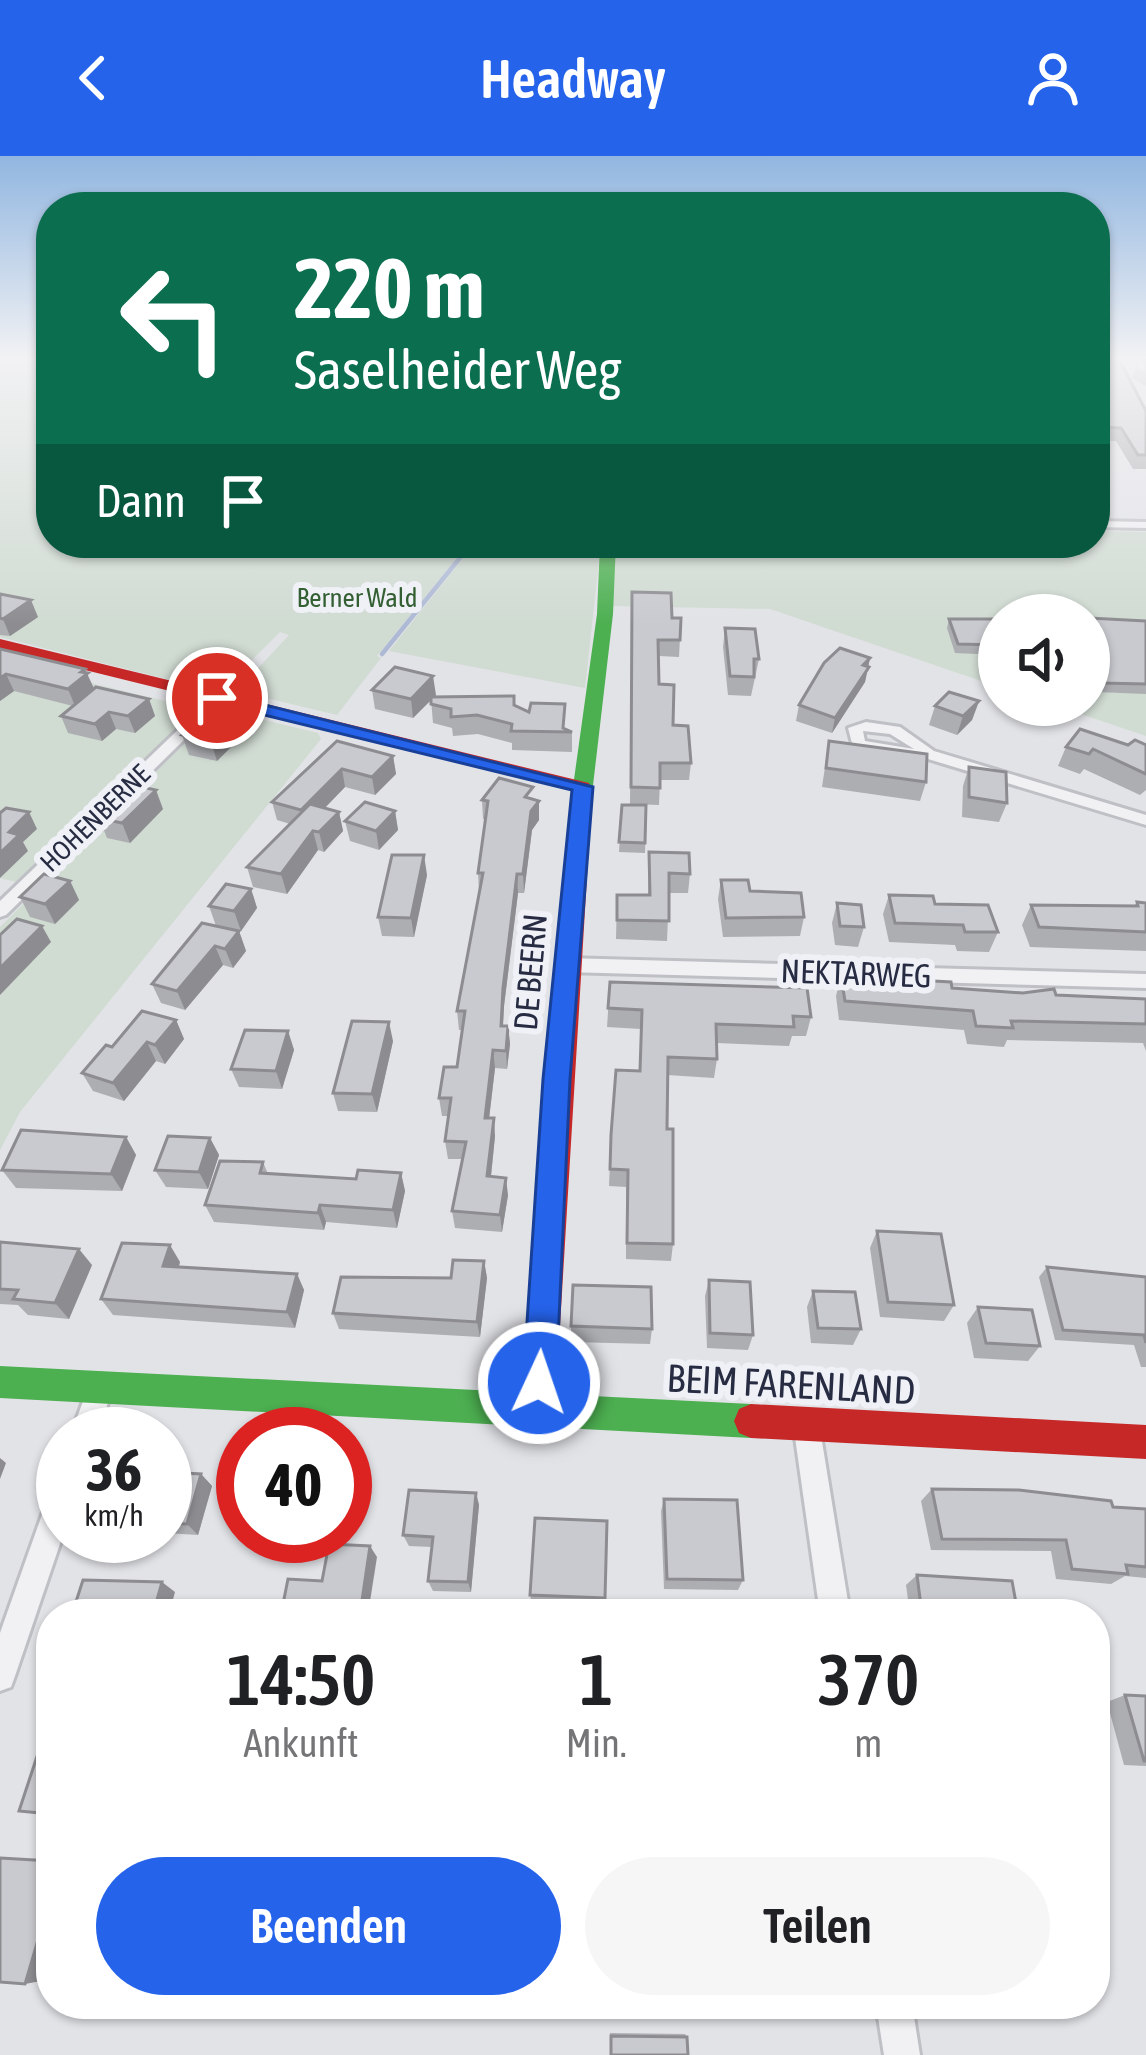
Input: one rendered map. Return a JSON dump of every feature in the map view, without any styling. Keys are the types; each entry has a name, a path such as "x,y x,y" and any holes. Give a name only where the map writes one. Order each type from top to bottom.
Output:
{"street":[{"path":"1110,524 1146,525"},
{"name":"DE BEERN","path":"538,1409 566,965 582,787 608,595 608,558"},
{"path":"0,644 582,787"},
{"name":"HOHENBERNE","path":"0,911 8,895 243,675"},
{"path":"929,754 1146,820"},
{"name":"NEKTARWEG","path":"566,965 1146,981"},
{"name":"BEIM FARENLAND","path":"0,1382 1146,1442"},
{"path":"94,1407 101,1386"},
{"path":"806,1423 833,1599"},
{"path":"0,1676 39,1563"},
{"path":"896,2019 902,2055"}],"green space":[{"name":"Berner Wald","path":"0,448 36,448 36,558 457,558 377,656 381,658 337,715 237,691 289,635 280,632 239,673 208,662 182,683 0,637"},
{"path":"1110,531 1146,532 1146,736 1110,724 1110,594 978,594 978,680 770,609 611,606 614,558 1110,558"},
{"path":"463,558 599,558 585,688 389,651"},
{"path":"0,661 198,709 16,882 0,878"},
{"path":"219,709 318,733 321,739 20,1112 0,1150 0,927"}],"building":[{"path":"632,592 671,593 672,618 681,618 680,640 658,640 659,684 674,685 673,725 688,726 691,763 660,763 660,788 631,787"},
{"path":"0,594 31,600 3,619"},
{"path":"949,619 978,619 978,644 958,644"},
{"path":"1110,619 1146,621 1146,684 1110,683"},
{"path":"725,628 755,629 759,659 754,659 754,677 730,676"},
{"path":"840,648 870,658 863,665 869,667 835,718 799,705 824,663"},
{"path":"0,649 88,673 68,689 6,674 0,678"},
{"path":"395,667 433,676 411,699 372,690"},
{"path":"96,687 149,699 128,716 109,712 95,724 61,716"},
{"path":"949,692 978,701 963,716 935,706"},
{"path":"514,696 514,705 529,712 531,703 565,704 563,728 572,732 511,731 512,724 477,715 451,717 451,709 431,704 431,697"},
{"path":"201,718 229,725 211,742 182,735"},
{"path":"1080,729 1128,745 1135,740 1146,745 1146,774 1093,749 1089,754 1066,747"},
{"path":"337,741 393,756 372,777 342,769 301,810 272,802"},
{"path":"829,741 927,754 926,782 826,768"},
{"path":"969,767 1006,772 1007,803 969,797"},
{"path":"499,778 533,787 525,797 539,801 531,811 523,874 517,874 503,988 501,1026 508,1026 506,1051 493,1050 485,1118 494,1118 487,1176 506,1178 500,1215 452,1211 466,1142 445,1141 451,1098 439,1098 444,1067 457,1067 465,1011 457,1011 483,873 478,873 488,801 482,800"},
{"path":"133,785 156,790 122,823 99,818"},
{"path":"365,802 395,811 376,831 345,821"},
{"path":"310,804 339,812 319,832 313,831 281,874 247,867"},
{"path":"622,805 646,805 645,843 619,842"},
{"path":"6,808 29,812 9,832 19,835 0,853 0,813"},
{"path":"649,852 689,853 690,874 669,873 669,921 617,920 617,895 650,895"},
{"path":"392,855 424,855 411,918 378,917"},
{"path":"44,874 70,881 45,904 20,897"},
{"path":"721,880 748,880 750,891 801,893 804,917 726,918"},
{"path":"226,884 251,889 234,911 209,906"},
{"path":"889,895 933,896 935,904 988,905 998,932 965,932 963,925 895,923"},
{"path":"1137,902 1146,903 1146,932 1039,927 1031,905 1138,906"},
{"path":"837,903 861,905 864,927 840,926"},
{"path":"17,919 42,926 0,968 0,935"},
{"path":"202,923 239,931 225,949 215,946 177,991 152,984"},
{"path":"841,976 951,982 952,988 1023,993 1054,989 1056,995 1146,999 1146,1024 1011,1021 1013,1028 976,1026 973,1011 845,1001"},
{"path":"610,982 807,988 811,1017 793,1016 794,1027 716,1024 717,1059 668,1057 673,1244 627,1243 628,1170 610,1169 611,1135 616,1070 640,1071 642,1010 608,1008"},
{"path":"142,1011 176,1020 155,1045 147,1042 113,1083 82,1073 106,1045 112,1047"},
{"path":"352,1021 389,1022 372,1094 333,1093"},
{"path":"245,1030 288,1031 276,1071 231,1069"},
{"path":"21,1130 126,1137 111,1174 2,1170"},
{"path":"168,1136 210,1138 199,1172 155,1170"},
{"path":"220,1161 263,1162 260,1173 356,1179 358,1170 401,1173 393,1210 320,1205 318,1213 205,1205"},
{"path":"877,1231 941,1234 954,1305 888,1302"},
{"path":"0,1242 79,1249 55,1303 13,1299 18,1290 0,1289"},
{"path":"122,1243 170,1245 163,1266 297,1274 287,1312 101,1299"},
{"path":"453,1260 484,1261 477,1322 333,1313 341,1277 451,1278"},
{"path":"1047,1267 1146,1277 1146,1343 1144,1335 1063,1330"},
{"path":"709,1280 750,1282 753,1335 710,1333"},
{"path":"573,1285 651,1287 652,1329 571,1326"},
{"path":"813,1291 855,1292 861,1329 818,1328"},
{"path":"978,1307 1032,1310 1040,1346 986,1343"},
{"path":"192,1474 201,1474 192,1506"},
{"path":"932,1489 1019,1490 1146,1509 1146,1567 1126,1565 1128,1574 1072,1569 1066,1540 942,1539"},
{"path":"409,1490 476,1493 468,1582 428,1581 433,1537 403,1535"},
{"path":"664,1499 737,1500 743,1580 667,1579"},
{"path":"535,1518 607,1521 605,1598 530,1595"},
{"path":"325,1563 368,1563 362,1599 284,1599 288,1579 322,1581"},
{"path":"917,1575 1012,1581 1015,1599 920,1599"},
{"path":"83,1580 162,1582 157,1599 77,1599"},
{"path":"1125,1695 1146,1696 1146,1761 1144,1761"},
{"path":"36,1759 36,1813 19,1811"},
{"path":"0,1858 36,1860 36,1947 25,1984 0,1982"},
{"path":"611,2036 687,2037 688,2055 611,2055"}],"waterway":[{"path":"382,654 460,558"}],"traffic: fast":[{"path":"582,794 605,614 607,558"},
{"path":"0,1382 751,1421"}],"traffic: jam":[{"path":"0,644 582,787"},
{"path":"538,1409 582,794"},
{"path":"751,1421 1146,1442"}],"route":[{"path":"217,698 582,787 556,1079 539,1383"}]}
